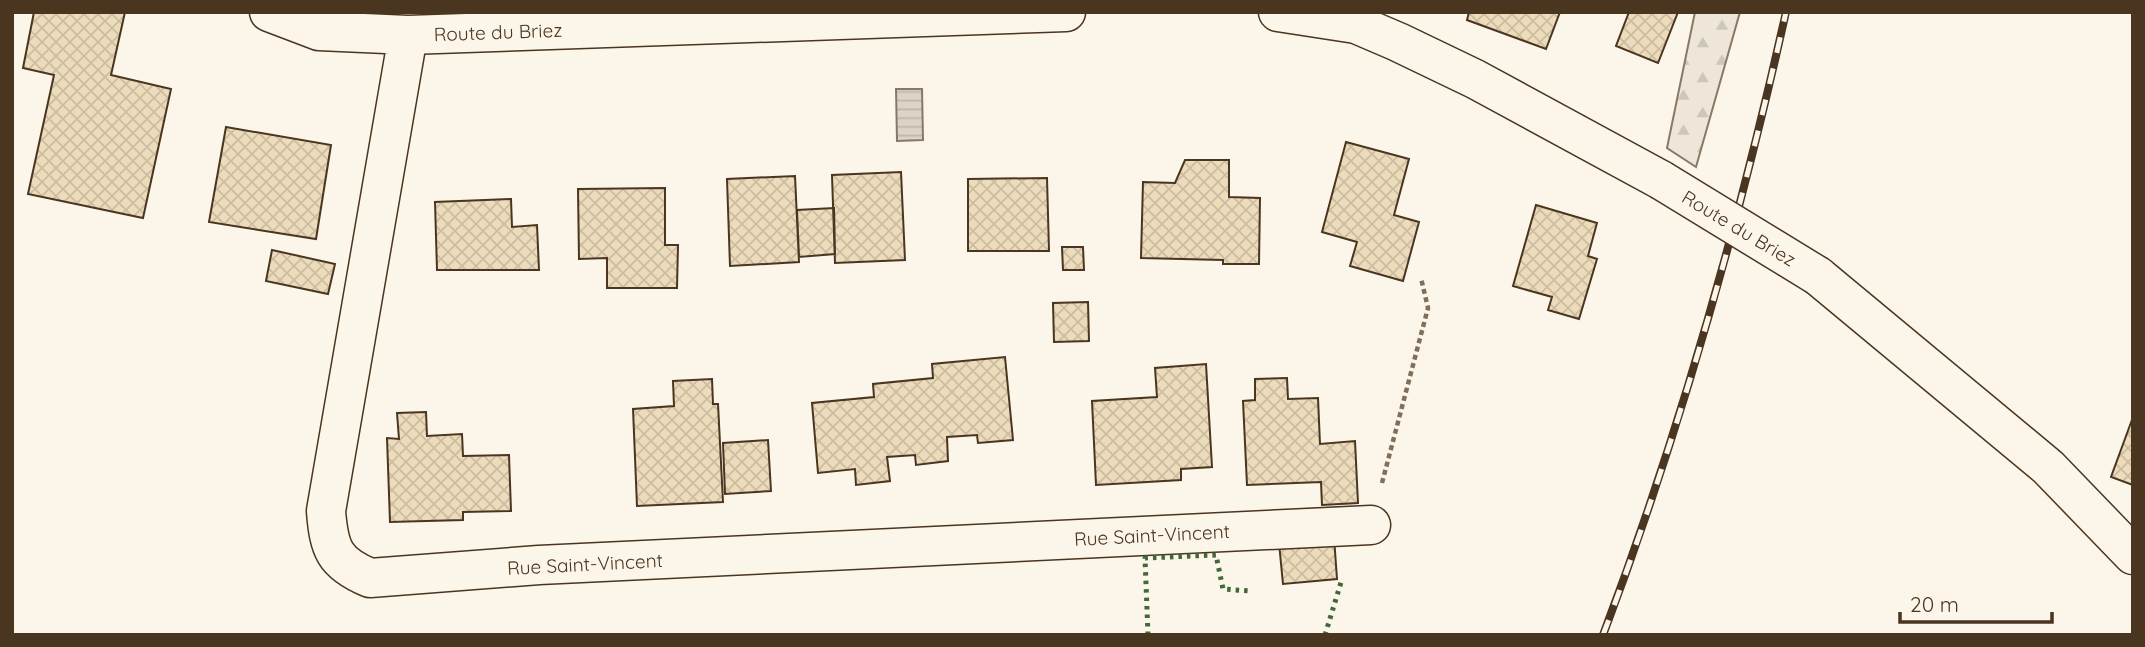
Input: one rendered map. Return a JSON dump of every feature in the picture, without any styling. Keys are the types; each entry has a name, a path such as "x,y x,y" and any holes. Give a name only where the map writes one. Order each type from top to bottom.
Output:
{"street":[{"name":"Route du Briez","path":"269,12 319,31 408,35 1066,12"},
{"name":"Route du Briez","path":"1278,12 1356,24 1475,79 1661,180 1818,276 2048,467 2133,555"},
{"name":"Rue Saint-Vincent","path":"408,35 326,511 329,544 347,569 370,578 539,565 1371,525"}],"path":[{"path":"1371,525 1428,309 1421,278"}],"green space":[{"path":"1695,12 1740,12 1696,167 1667,148"}],"shaded area":[{"path":"896,89 922,89 923,140 897,141"}],"building":[{"path":"34,12 125,12 111,75 171,89 143,218 28,194 54,75 23,68"},
{"path":"1469,12 1560,12 1546,49 1467,20"},
{"path":"1629,12 1678,12 1658,63 1616,46"},
{"path":"226,127 331,145 316,239 209,222"},
{"path":"1346,142 1409,159 1394,215 1419,222 1403,281 1350,266 1357,242 1322,232"},
{"path":"1185,160 1229,160 1229,197 1260,198 1259,264 1223,264 1223,260 1141,258 1143,182 1175,183"},
{"path":"901,172 905,260 835,263 832,175"},
{"path":"795,176 799,262 730,266 727,179"},
{"path":"1047,178 1049,251 968,251 968,179"},
{"path":"665,188 665,245 678,245 677,288 607,288 607,258 579,259 578,189"},
{"path":"511,199 512,227 537,225 539,270 437,270 435,202"},
{"path":"1536,205 1597,223 1588,256 1597,259 1579,319 1548,310 1552,297 1513,286"},
{"path":"834,208 835,254 799,257 797,210"},
{"path":"1062,247 1083,247 1084,270 1063,270"},
{"path":"272,250 335,264 328,294 266,281"},
{"path":"1088,302 1089,341 1054,342 1053,303"},
{"path":"1005,357 1013,440 978,443 977,435 947,437 948,461 916,465 915,455 887,457 890,481 856,485 855,469 818,473 812,403 874,397 873,384 933,378 932,364"},
{"path":"1206,364 1212,467 1181,469 1181,480 1096,485 1092,401 1157,397 1155,368"},
{"path":"1287,378 1288,399 1318,398 1320,444 1355,441 1358,503 1322,505 1321,482 1247,485 1243,401 1255,400 1255,379"},
{"path":"712,379 713,404 718,404 723,502 637,506 633,409 674,406 673,381"},
{"path":"426,412 427,436 462,434 463,456 509,455 511,511 463,512 463,520 390,522 387,438 399,439 397,413"},
{"path":"2133,417 2133,485 2111,477"},
{"path":"768,440 771,491 725,494 723,443"},
{"path":"1334,537 1337,579 1283,584 1279,543"}],"railway":[{"path":"1603,635 1657,482 1706,326 1748,170 1786,12"}],"hedge":[{"path":"1148,635 1145,558 1216,555 1223,589 1250,591"},
{"path":"1325,635 1342,579"}]}
